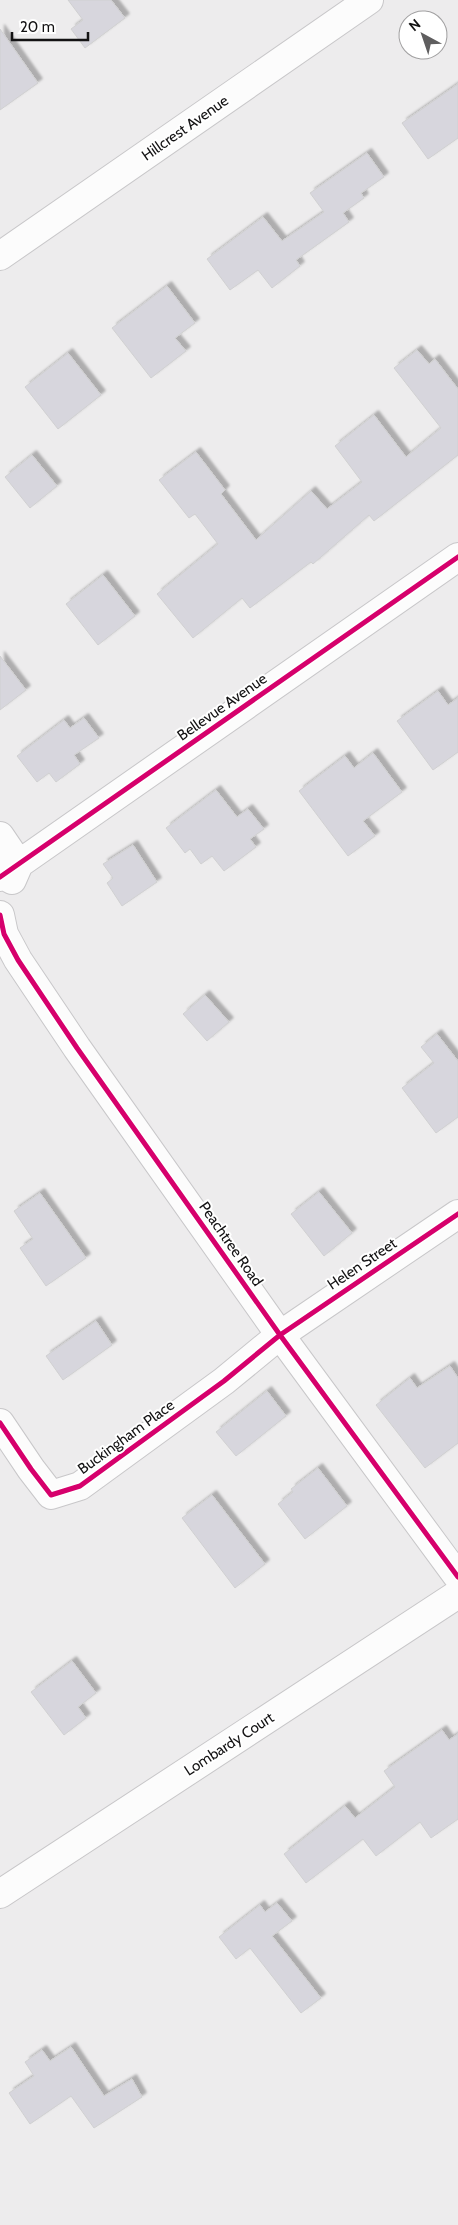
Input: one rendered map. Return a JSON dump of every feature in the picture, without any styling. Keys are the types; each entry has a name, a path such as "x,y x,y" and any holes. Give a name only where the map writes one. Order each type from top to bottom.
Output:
{"street":[{"name":"Hillcrest Avenue","path":"0,256 369,0"},
{"name":"Bellevue Avenue","path":"10,871 458,557"},
{"path":"0,836 10,871 0,905"},
{"name":"Peachtree Road","path":"0,915 4,934 18,960 45,1000 280,1335 458,1577"},
{"name":"Helen Street","path":"280,1335 458,1214"},
{"name":"Buckingham Place","path":"0,1423 31,1469 52,1495 80,1486 224,1381 280,1335"},
{"name":"Lombardy Court","path":"0,1894 458,1594"}],"building":[{"path":"68,0 111,0 125,18 85,48 71,29 83,20"},
{"path":"0,29 38,83 0,110"},
{"path":"458,84 458,138 428,159 402,123"},
{"path":"367,153 384,177 361,193 364,198 343,213 349,222 296,260 300,266 272,288 258,270 230,290 207,259 263,217 282,241 324,212 310,193"},
{"path":"167,286 195,323 175,338 186,351 151,378 112,328"},
{"path":"417,350 429,364 435,359 458,389 458,455 374,521 369,515 313,564 311,562 250,608 242,598 193,638 157,594 218,544 195,514 189,518 159,480 196,452 225,490 221,494 256,540 311,491 327,509 362,482 335,446 374,415 406,457 441,428 394,368"},
{"path":"68,353 101,395 58,429 25,387"},
{"path":"32,455 57,486 30,508 5,477"},
{"path":"103,575 135,616 98,645 66,604"},
{"path":"0,656 26,690 0,710"},
{"path":"438,691 448,705 458,698 458,752 433,770 397,721"},
{"path":"84,718 99,738 74,755 80,764 56,782 49,773 37,782 17,756 64,720 70,728"},
{"path":"373,753 402,792 363,821 375,836 348,856 299,791 345,756 354,768"},
{"path":"216,790 237,817 248,809 264,829 250,839 256,847 224,871 212,856 201,864 190,849 185,853 166,828"},
{"path":"133,845 157,882 122,906 107,883 113,878 103,864"},
{"path":"205,995 229,1022 207,1041 183,1014"},
{"path":"437,1034 458,1061 458,1117 436,1133 402,1088 434,1063 421,1047"},
{"path":"319,1192 352,1233 324,1256 291,1214"},
{"path":"40,1193 86,1258 46,1286 20,1248 33,1239 14,1211"},
{"path":"96,1321 112,1345 63,1380 46,1356"},
{"path":"450,1366 458,1378 458,1443 425,1468 376,1405 410,1378 417,1388"},
{"path":"267,1391 286,1416 236,1456 216,1432"},
{"path":"318,1468 347,1506 305,1539 278,1504 293,1492 291,1489"},
{"path":"212,1495 265,1564 235,1588 182,1518"},
{"path":"72,1661 96,1693 78,1707 86,1718 64,1735 31,1692"},
{"path":"442,1730 449,1740 458,1734 458,1819 431,1838 420,1822 376,1856 363,1839 306,1883 284,1854 345,1806 355,1818 395,1787 384,1771"},
{"path":"277,1903 292,1921 272,1936 321,1998 301,2013 250,1948 236,1959 219,1937 260,1905 265,1912"},
{"path":"71,2047 104,2096 132,2079 142,2097 94,2128 71,2096 30,2124 9,2093 34,2076 25,2062 42,2050 50,2061"}],"cycle path":[{"path":"0,877 458,557"},
{"path":"0,915 4,934 18,960 77,1048 280,1335 458,1577"},
{"path":"0,1423 51,1495 80,1486 224,1381 280,1335 458,1214"}]}
